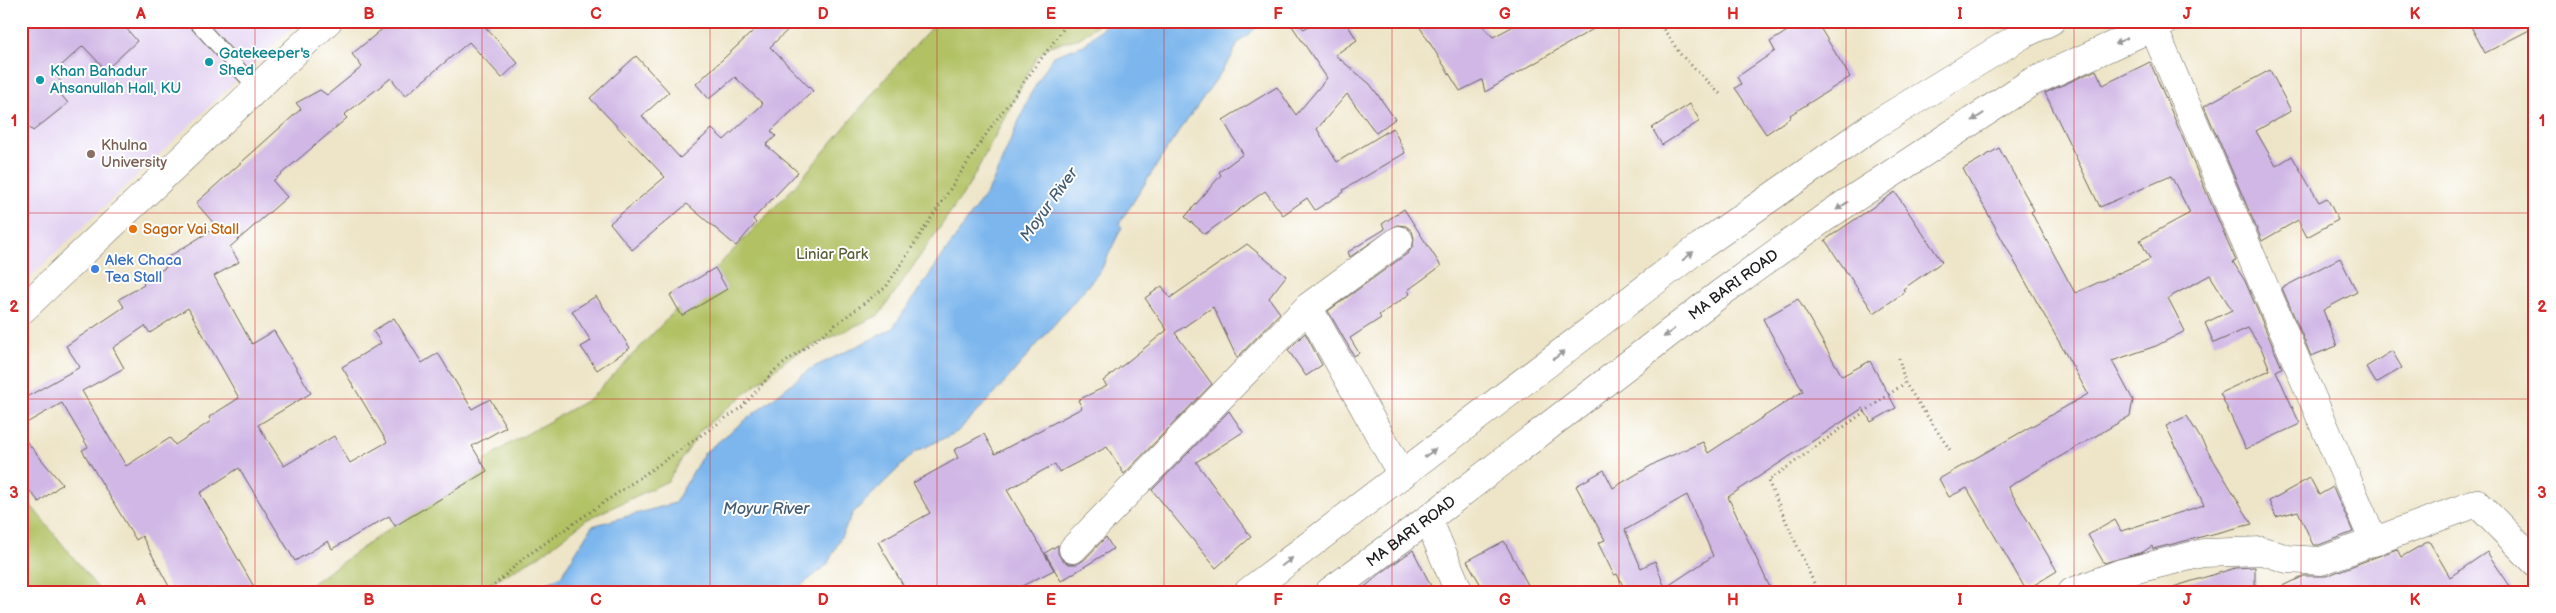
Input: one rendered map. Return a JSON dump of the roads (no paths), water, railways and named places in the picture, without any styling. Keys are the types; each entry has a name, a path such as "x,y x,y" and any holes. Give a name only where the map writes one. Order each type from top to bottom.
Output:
{"street":[{"path":"21,312 328,21"},
{"path":"1248,592 1701,246 1872,126 2022,35 2051,21"},
{"path":"2160,24 2374,542"},
{"name":"MA BARI ROAD","path":"1329,592 1428,519 1598,386 1830,214 2030,83 2160,24"},
{"path":"1073,549 1308,307 1398,240"},
{"path":"1308,307 1402,475"},
{"path":"2072,592 2121,582 2204,553 2264,551 2287,558 2321,561 2477,503 2535,562"},
{"path":"1428,519 1459,592"}],"lane":[{"path":"195,21 257,89"}],"water":[{"name":"Moyur River","path":"1110,21 1264,21 1238,43 1231,58 1167,149 1119,224 1122,227 1101,270 992,397 957,432 915,452 853,513 827,565 793,592 532,592 561,576 592,526 675,503 704,453 810,369 892,329 991,186 1030,95 1053,56 1084,45"}],"place":[{"name":"Gatekeeper's Shed","path":"209,62"},
{"name":"Khan Bahadur Ahsanullah Hall, KU","path":"40,80"},
{"name":"Khulna University","path":"91,154"},
{"name":"Sagor Vai Stall","path":"133,229"},
{"name":"Alek Chaca Tea Stall","path":"95,269"}],"park label":[{"name":"Liniar Park","path":"832,254"}]}
